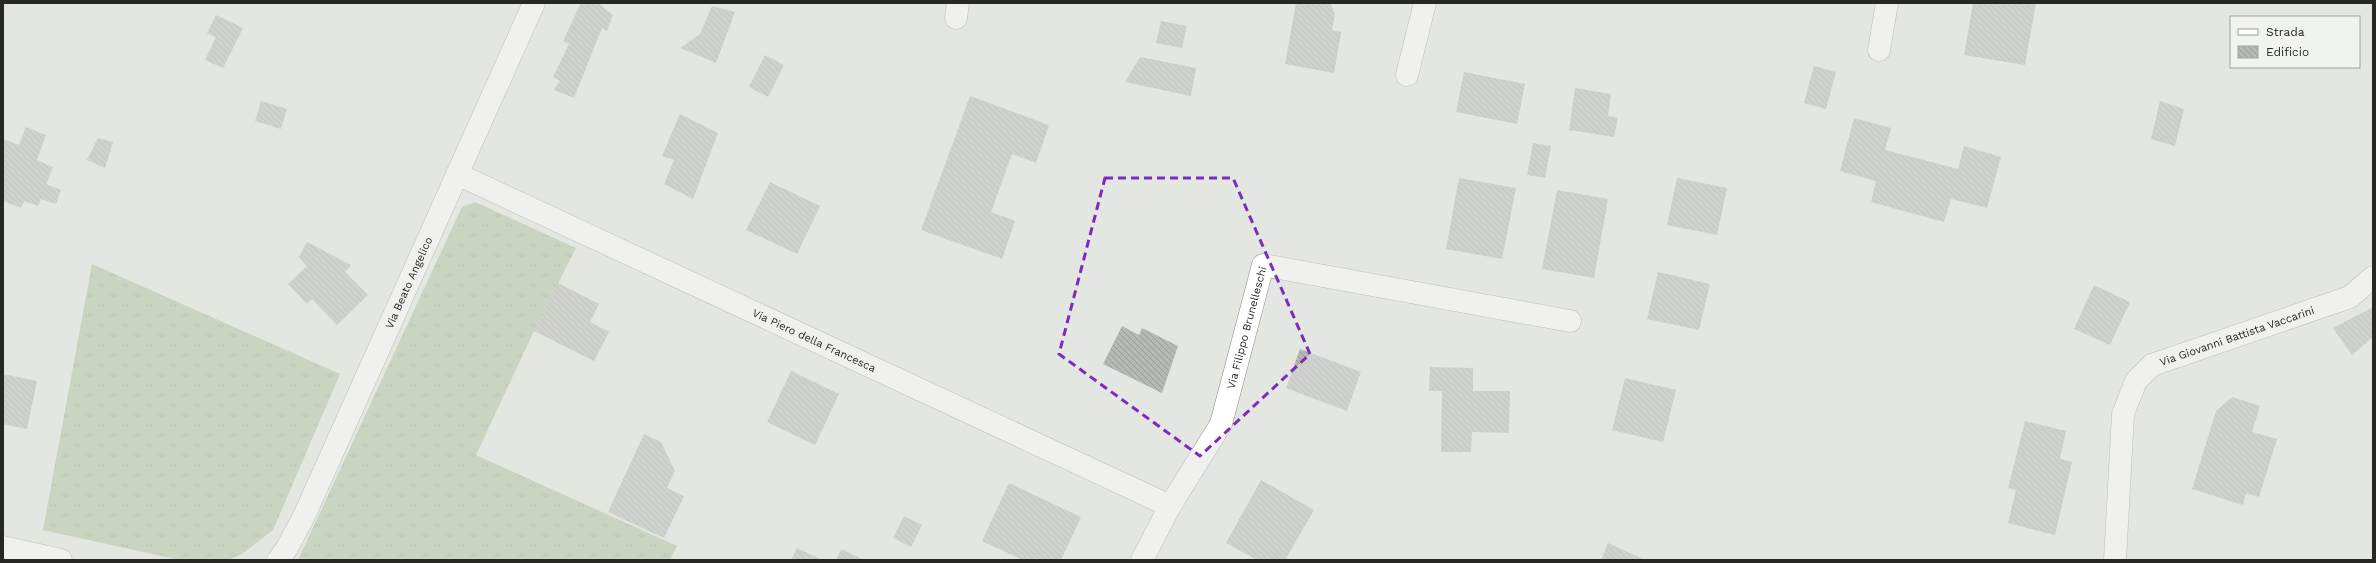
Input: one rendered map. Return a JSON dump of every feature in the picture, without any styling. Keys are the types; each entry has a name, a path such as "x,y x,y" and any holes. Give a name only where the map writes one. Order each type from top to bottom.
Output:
{"street":[{"name":"Via Beato Angelico","path":"278,560 287,548 304,516 534,3"},
{"path":"1407,75 1425,3"},
{"path":"1879,50 1887,3"},
{"name":"Via Piero della Francesca","path":"457,174 1170,506"},
{"name":"Via Filippo Brunelleschi","path":"1142,560 1170,506 1221,424 1264,265 1570,321"},
{"name":"Via Giovanni Battista Vaccarini","path":"2115,560 2123,414 2136,382 2152,365 2350,297 2373,277"},
{"path":"3,547 56,559"}],"highlighted area":[{"path":"1105,178 1233,178 1310,354 1200,456 1059,354"}],"green space":[{"path":"475,202 576,248 534,331 476,455 677,546 670,560 298,560 462,207"},
{"path":"92,264 340,374 273,530 242,554 228,560 180,560 43,530"}],"building":[{"path":"581,3 598,3 613,15 607,31 602,28 574,98 554,90 560,81 553,77 569,44 563,41"},
{"path":"1296,3 1330,3 1335,14 1332,30 1341,32 1334,73 1285,64"},
{"path":"1973,3 2036,3 2025,65 1964,55"},
{"path":"712,6 735,12 716,63 680,48 700,34"},
{"path":"216,15 243,28 223,68 205,60 216,37 207,33"},
{"path":"1161,21 1187,26 1182,48 1156,43"},
{"path":"765,55 784,65 768,97 749,87"},
{"path":"1140,57 1196,68 1191,96 1125,82"},
{"path":"1814,66 1836,72 1826,109 1804,103"},
{"path":"1464,72 1525,84 1517,124 1456,112"},
{"path":"1575,88 1611,94 1608,116 1618,118 1614,137 1569,130"},
{"path":"970,96 1049,125 1036,163 1012,154 991,212 1015,221 1002,259 921,230"},
{"path":"261,101 287,109 281,129 255,121"},
{"path":"2160,101 2184,109 2175,146 2151,139"},
{"path":"680,114 718,133 693,199 664,184 674,160 662,156"},
{"path":"1854,118 1891,128 1885,150 1958,169 1964,146 2001,157 1987,208 1951,199 1944,222 1871,202 1876,181 1840,171"},
{"path":"26,127 46,135 37,160 53,167 46,184 61,190 56,204 41,199 38,206 24,201 21,208 3,201 3,139 19,145"},
{"path":"98,138 113,142 105,168 87,160"},
{"path":"1533,143 1551,146 1545,178 1527,175"},
{"path":"1459,178 1516,188 1502,259 1446,249"},
{"path":"1677,178 1727,188 1717,235 1667,225"},
{"path":"770,182 820,206 797,254 746,230"},
{"path":"1557,190 1608,199 1594,278 1542,269"},
{"path":"307,242 351,265 345,272 368,295 337,325 312,299 307,304 288,284 307,266 299,257"},
{"path":"1658,272 1710,284 1699,330 1647,319"},
{"path":"558,283 599,304 590,322 609,332 594,361 534,331"},
{"path":"2094,285 2130,302 2110,345 2074,329"},
{"path":"2373,307 2373,337 2352,355 2333,328"},
{"path":"1122,326 1139,335 1142,328 1178,346 1162,393 1103,364"},
{"path":"1300,349 1361,372 1347,411 1286,388"},
{"path":"1430,367 1473,368 1473,391 1510,391 1509,433 1472,432 1471,452 1441,452 1442,391 1429,391"},
{"path":"791,371 839,394 815,445 767,422"},
{"path":"3,374 37,381 27,429 3,424"},
{"path":"1625,378 1676,390 1663,442 1612,430"},
{"path":"2232,397 2260,406 2252,432 2277,439 2259,497 2246,493 2243,505 2192,489 2216,411"},
{"path":"2025,421 2066,431 2060,459 2072,462 2055,535 2008,523 2016,490 2008,488"},
{"path":"644,434 661,442 675,471 667,488 684,496 664,538 608,512"},
{"path":"1261,480 1314,510 1285,560 1257,560 1226,543"},
{"path":"1009,483 1081,517 1061,560 1041,560 1036,558 1034,560 1023,560 982,541"},
{"path":"904,516 922,525 911,547 893,538"},
{"path":"1608,543 1643,559 1643,560 1601,560"},
{"path":"797,548 823,560 791,560"},
{"path":"841,549 864,560 836,560"}]}
